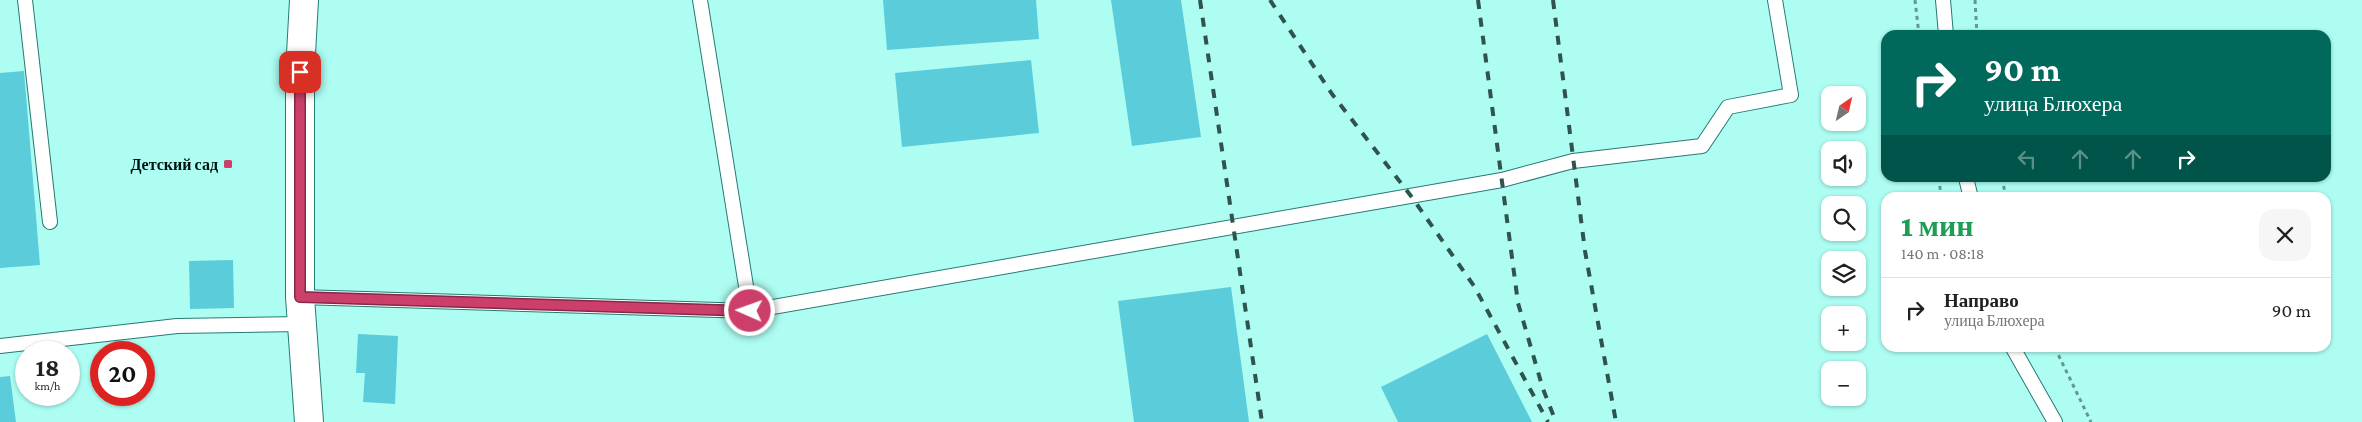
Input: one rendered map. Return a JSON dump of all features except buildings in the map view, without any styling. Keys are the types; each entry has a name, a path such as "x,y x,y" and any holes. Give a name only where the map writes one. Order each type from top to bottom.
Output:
{"street":[{"path":"304,0 300,72 300,297 309,422"}],"lane":[{"path":"25,0 50,222"},
{"path":"700,0 750,311"},
{"path":"300,297 750,311 1502,180 1573,161 1702,146 1728,107 1791,95 1775,0"},
{"path":"1942,0 1945,30"},
{"path":"0,346 177,326 302,324"},
{"path":"2015,352 2055,422"}],"path":[{"path":"1915,0 1919,30"},
{"path":"1975,0 1977,30"},
{"path":"2058,352 2091,422"}],"railway":[{"path":"1200,0 1262,422"},
{"path":"1270,0 1332,94 1411,196 1474,286 1548,422"},
{"path":"1478,0 1518,303 1543,389 1556,422"},
{"path":"1553,0 1585,251 1616,422"}],"place":[{"name":"Детский сад","path":"228,164"}],"route":[{"path":"300,72 300,297 750,311"}]}
